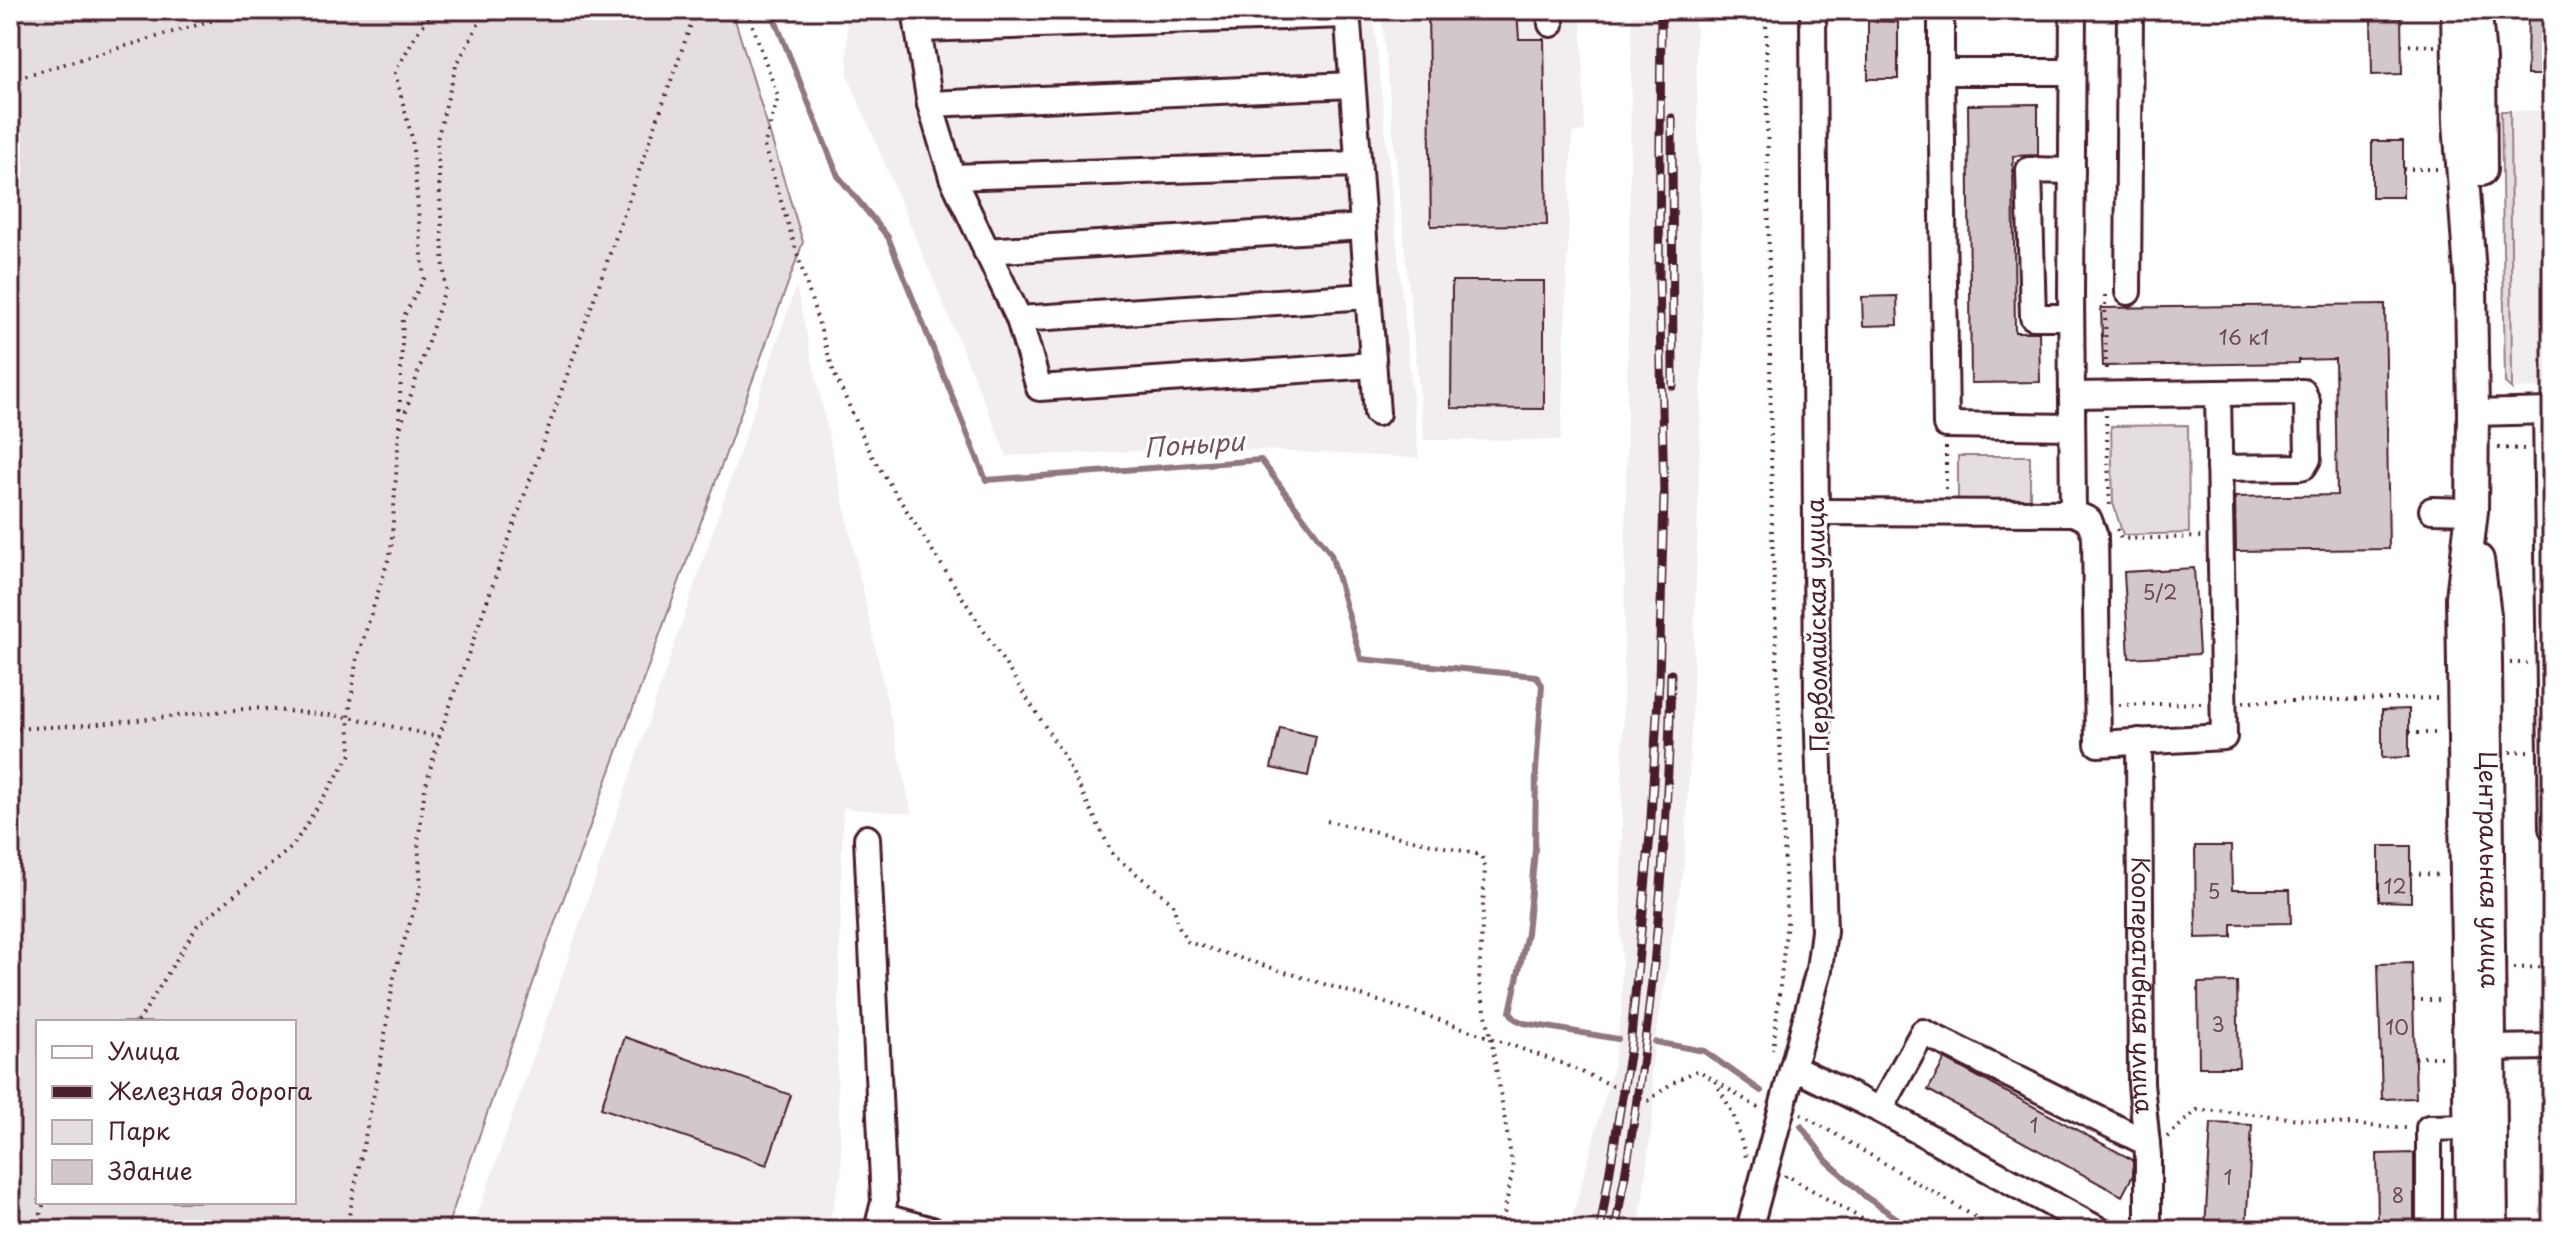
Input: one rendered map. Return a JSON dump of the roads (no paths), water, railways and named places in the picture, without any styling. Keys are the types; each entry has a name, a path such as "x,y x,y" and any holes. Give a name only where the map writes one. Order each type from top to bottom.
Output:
{"main road":[{"name":"Центральная улица","path":"2457,10 2459,122 2471,287 2473,413 2472,511 2462,597 2471,1230"},
{"name":"Центральная улица","path":"2471,287 2482,199 2480,59 2475,10"},
{"name":"Центральная улица","path":"2472,511 2485,615 2492,1230"}],"street":[{"name":"Первомайская улица","path":"1749,1230 1783,1066 1819,970 1824,931 1817,702 1813,10"},
{"path":"1941,10 1946,425 2072,427"},
{"path":"2073,10 2073,513"},
{"path":"2116,292 2130,10"},
{"path":"1373,365 1039,388 1019,319 952,177 930,104 916,19 1347,12 1377,413"},
{"path":"1941,72 2071,72"},
{"path":"930,104 1352,85"},
{"path":"952,177 1358,164"},
{"path":"2071,317 2033,317 2029,170 2072,171"},
{"path":"986,251 1363,227"},
{"path":"1019,319 1368,296"},
{"path":"2072,395 2303,392 2307,401 2308,459 2304,466 2219,468"},
{"path":"1817,512 2073,513 2089,520 2095,536 2098,744 2224,737 2218,393"},
{"path":"2473,413 2549,412 2552,828"},
{"path":"2432,510 2472,511"},
{"name":"Кооперативная улица","path":"2139,741 2141,1084 2147,1149 2148,1230"},
{"path":"867,838 884,1202 879,1223 932,1230"},
{"path":"1880,1110 1923,1032 2147,1149"},
{"path":"2490,1048 2552,1047"},
{"path":"1783,1066 1880,1110 2099,1230"},
{"path":"2429,1230 2429,1128 2469,1127"}],"waterway":[{"name":"Поныри","path":"771,10 838,176 888,237 986,480 1261,460 1331,554 1361,659 1536,676 1542,685 1535,850 1527,933 1510,1012 1515,1019 1524,1023 1618,1039"},
{"name":"Поныри","path":"1655,1042 1704,1051 1761,1091"},
{"name":"Поныри","path":"1801,1126 1827,1161 1866,1197 1911,1228 1919,1230"}],"railway":[{"path":"1600,1230 1630,1049 1650,835 1659,680 1664,496 1659,277 1661,10"},
{"path":"1672,118 1673,386"},
{"path":"1615,1230 1638,1092 1655,953 1666,813 1671,674"}]}
